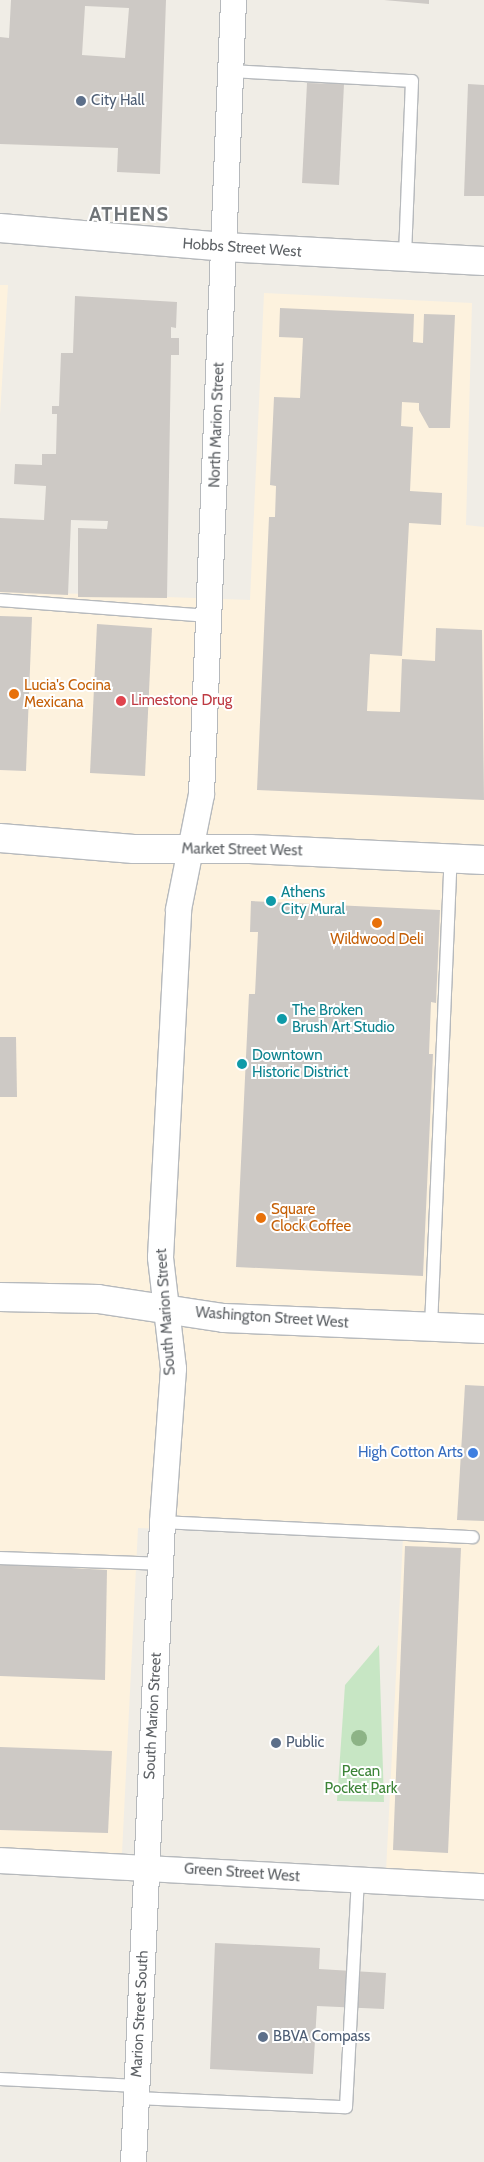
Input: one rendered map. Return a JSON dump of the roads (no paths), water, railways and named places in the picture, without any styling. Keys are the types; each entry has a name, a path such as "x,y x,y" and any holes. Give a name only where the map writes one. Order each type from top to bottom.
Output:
{"street":[{"name":"North Marion Street","path":"192,849 201,794 232,71 233,0"},
{"name":"Hobbs Street West","path":"0,228 224,247 405,259 484,261"},
{"name":"Market Street West","path":"0,838 134,849 192,849 484,860"},
{"name":"South Marion Street","path":"146,1867 162,1522 173,1368 160,1257 177,929 192,849"},
{"name":"Washington Street West","path":"0,1297 98,1299 224,1318 484,1329"},
{"name":"Green Street West","path":"0,1860 484,1886"},
{"name":"Marion Street South","path":"133,2162 146,1867"}],"lane":[{"path":"232,71 412,81 405,259"},
{"path":"0,600 209,616"},
{"path":"431,1327 451,859"},
{"path":"162,1522 473,1537"},
{"path":"0,1558 160,1564"},
{"path":"0,2080 346,2107 358,1880"}],"place":[{"name":"City Hall","path":"81,101"},
{"name":"Lucia's Cocina Mexicana","path":"14,694"},
{"name":"Limestone Drug","path":"121,701"},
{"name":"Athens City Mural","path":"271,901"},
{"name":"Wildwood Deli","path":"377,923"},
{"name":"The Broken Brush Art Studio","path":"282,1019"},
{"name":"Downtown Historic District","path":"242,1064"},
{"name":"Square Clock Coffee","path":"261,1218"},
{"name":"High Cotton Arts","path":"473,1453"},
{"name":"Public","path":"276,1743"},
{"name":"BBVA Compass","path":"263,2037"}],"district":[{"name":"ATHENS","path":"129,214"}],"park label":[{"name":"Pecan Pocket Park","path":"361,1780"}]}
